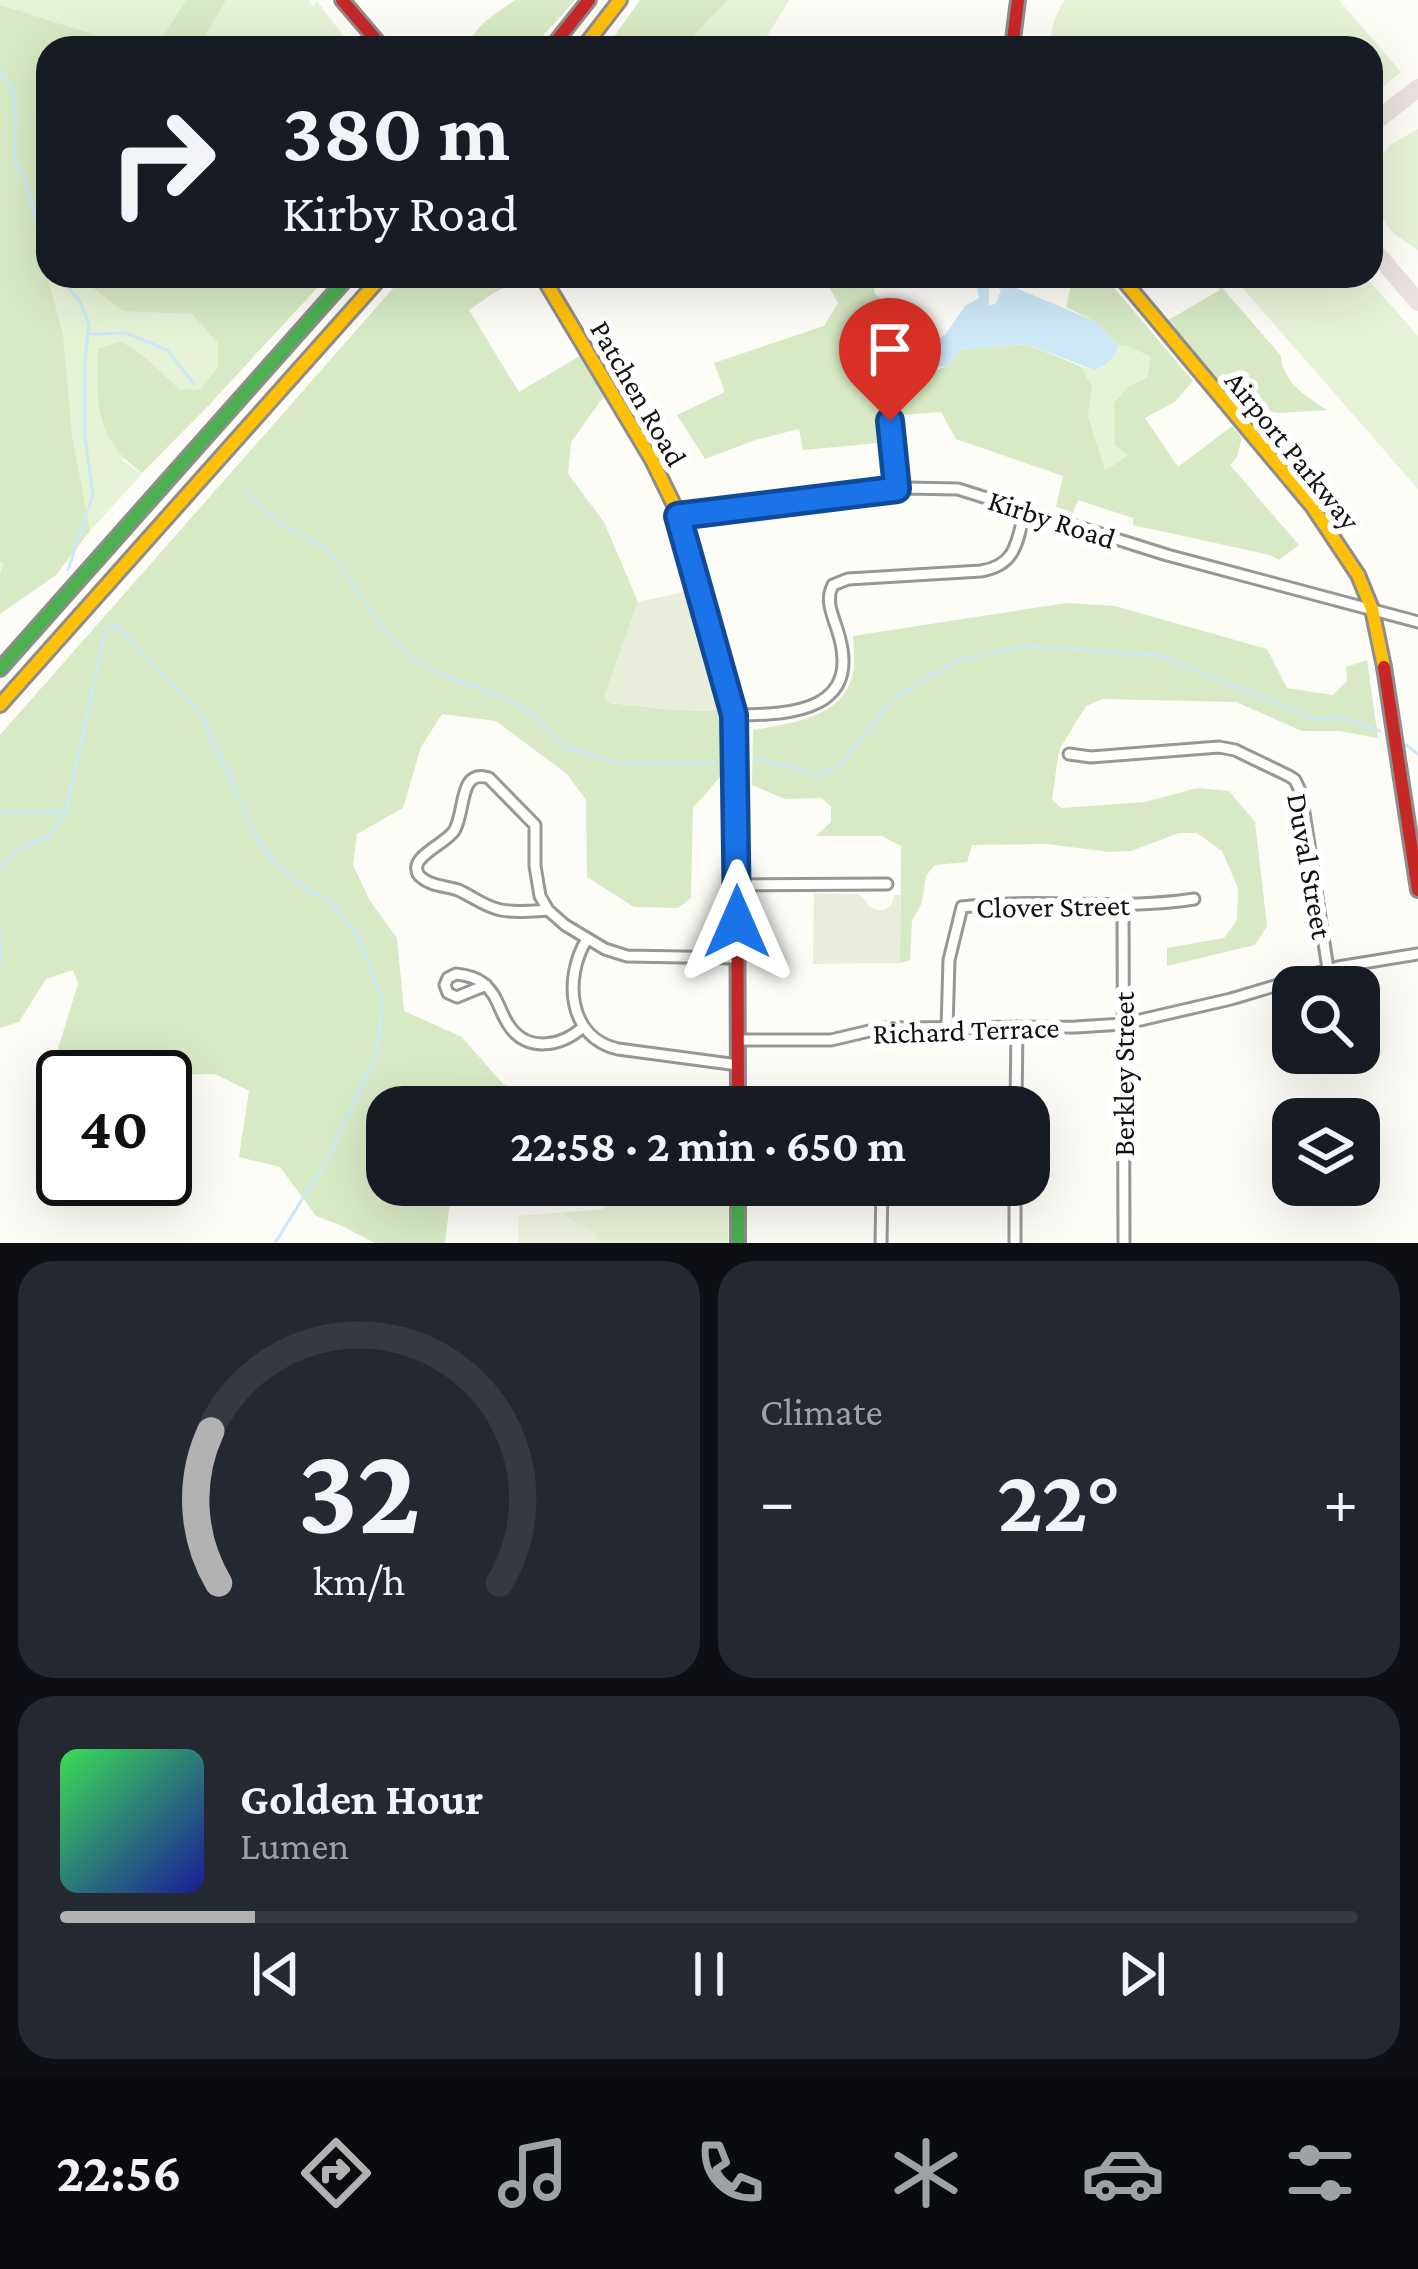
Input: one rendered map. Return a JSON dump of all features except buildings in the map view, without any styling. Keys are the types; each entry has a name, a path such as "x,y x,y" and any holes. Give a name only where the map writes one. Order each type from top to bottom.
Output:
{"main road":[{"path":"560,36 589,0"},
{"path":"592,36 620,0"},
{"path":"1014,36 1018,0"},
{"path":"350,3 374,36"},
{"path":"0,666 338,288"},
{"path":"0,705 371,288"},
{"name":"Patchen Road","path":"549,288 652,460 678,516 734,715 738,1086"},
{"name":"Airport Parkway","path":"1130,288 1312,506 1354,568 1372,610 1418,890"},
{"path":"738,1206 738,1243"}],"street":[{"path":"890,421 897,489"},
{"name":"Kirby Road","path":"678,516 897,489 958,489 1167,555 1418,622"},
{"path":"734,715 801,709 835,691 844,660 828,598 833,585 848,579 981,572 998,567 1012,553 1025,510"},
{"name":"Duval Street","path":"1069,754 1091,757 1219,747 1235,750 1294,780 1300,793 1327,966"},
{"path":"548,910 498,910 418,874 418,860 447,839 456,826 466,785 473,776 489,778 536,826 540,896 548,910 587,939 627,956 737,958"},
{"path":"737,885 887,884"},
{"name":"Clover Street","path":"947,1028 949,960 962,907 1026,903 1123,906 1194,899"},
{"name":"Berkley Street","path":"1123,906 1124,1243"},
{"path":"587,939 576,960 574,981 583,1028 596,1041 610,1048 738,1064"},
{"name":"Richard Terrace","path":"1350,966 1418,954"},
{"path":"486,985 510,1028 527,1040 562,1042 583,1028"},
{"name":"Richard Terrace","path":"738,1040 832,1040 882,1028 1123,1024 1272,987"},
{"path":"1016,1086 1017,1028"},
{"path":"881,1243 882,1206"},
{"path":"1015,1206 1015,1243"}],"green space":[{"path":"0,0 309,0 313,6 317,1 343,36 36,36 36,288 277,288 201,389 122,460 142,474 90,531 83,502 0,610"},
{"path":"186,0 226,0 205,36 164,36"},
{"path":"515,0 575,0 543,36 474,36"},
{"path":"640,0 728,0 694,36 614,36"},
{"path":"728,0 789,0 767,36 694,36"},
{"path":"1065,0 1339,0 1370,36 1051,36"},
{"path":"0,5 99,36 36,36 36,288 50,288 63,335 72,435 90,531 56,575 0,614 4,563 0,561"},
{"path":"1383,51 1401,72 1383,86"},
{"path":"1418,129 1418,250 1383,220 1383,154"},
{"path":"93,288 317,288 142,473 107,433 97,386 98,349 121,341 180,390 200,389 218,367 218,343 192,314 123,311"},
{"path":"393,288 504,288 469,310 519,392 580,356 605,395 571,442 568,474 604,522 638,602 604,697 610,703 719,711 722,775 693,808 691,898 678,908 634,907 587,877 586,800 567,774 496,721 442,714 421,747 403,808 357,834 353,865 370,901 397,938 404,1011 462,1037 507,1086 366,1086 366,1206 449,1206 445,1243 375,1243 316,1216 280,1167 239,1157 249,1091 215,1074 192,1074 192,1050 58,1050 78,984 73,970 46,979 19,1022 0,1028 0,735"},
{"path":"830,288 874,288 875,294 939,344 928,359 893,370 896,373 943,367 961,349 1026,344 1080,366 1092,386 1088,416 1105,471 1128,455 1115,445 1114,403 1130,385 1147,378 1151,357 1118,345 1097,322 1066,307 1070,288 1114,288 1193,381 1175,402 1145,418 1178,467 1232,426 1242,437 1230,465 1299,545 1279,560 1133,525 1133,518 1078,500 1073,513 1056,507 1063,476 956,439 941,412 877,417 880,443 803,450 799,429 705,459 677,415 725,392 714,363 824,326 838,303"},
{"path":"1242,288 1376,288 1418,336 1418,489"},
{"path":"1220,290 1281,356 1291,381 1327,410 1238,409 1163,323"},
{"path":"1118,345 1151,357 1147,378 1129,385 1128,455 1104,472 1088,416 1091,386 1080,366 1094,370"},
{"path":"692,590 719,711 609,703 604,697 638,602"},
{"path":"1066,603 1115,606 1267,649 1287,688 1333,695 1347,681 1346,667 1367,660 1378,738 1302,731 1236,702 1103,699 1086,706 1059,750 1052,799 1061,808 1145,802 1197,788 1229,791 1255,822 1267,926 1255,945 1167,966 1167,948 1224,938 1237,920 1238,888 1222,851 1197,833 1179,833 1131,851 1047,844 972,845 967,862 935,865 926,876 922,903 912,921 910,960 900,963 901,846 882,836 816,836 831,822 831,807 822,798 785,799 752,785 753,730 817,714 842,697 854,666 853,636"},
{"path":"814,893 857,894 878,910 885,910 894,895 900,895 900,963 813,964"},
{"path":"729,1206 728,1243 518,1243 519,1216"},
{"path":"562,1214 595,1233 601,1243 518,1243 519,1216"}],"water":[{"path":"977,288 989,288 989,306 996,303 1001,290 1016,288 1097,322 1118,345 1112,358 1094,370 1026,344 961,349 950,365 930,369 928,358 939,349 935,339 945,335 965,306 979,298"}],"waterway":[{"path":"0,71 12,88 14,161 36,218"},
{"path":"68,570 93,495 85,437 89,323 69,288"},
{"path":"90,334 126,333 167,350 194,384"},
{"path":"867,363 904,371 929,365"},
{"path":"245,492 283,526 329,550 382,627 416,661 524,708 565,747 617,763 714,763"},
{"path":"0,867 20,848 49,837 66,811 106,629 115,624 201,714 253,830 274,862 296,882 332,903 358,937 382,997 375,1058 332,1151 275,1243"},
{"path":"754,759 813,776 839,766 892,700 955,661 1024,646 1158,655 1317,719 1340,717 1380,731"},
{"path":"1406,745 1418,754"},
{"path":"0,812 64,811"},
{"path":"0,931 0,965"}],"taxiway":[{"path":"1383,116 1418,88"},
{"path":"1383,261 1418,302"}],"traffic: fast":[{"path":"0,669 338,288"},
{"path":"738,1206 738,1243"}],"traffic: slow":[{"path":"592,36 620,0"},
{"path":"0,705 371,288"},
{"path":"549,288 674,505 734,715 737,801"},
{"path":"1130,288 1312,506 1358,575 1372,609 1384,667"}],"traffic: jam":[{"path":"342,0 373,36"},
{"path":"560,36 589,0"},
{"path":"1014,36 1018,0"},
{"path":"1384,667 1418,890"},
{"path":"737,801 738,1086"}],"route":[{"path":"737,922 734,715 678,516 897,489 890,421"}]}
